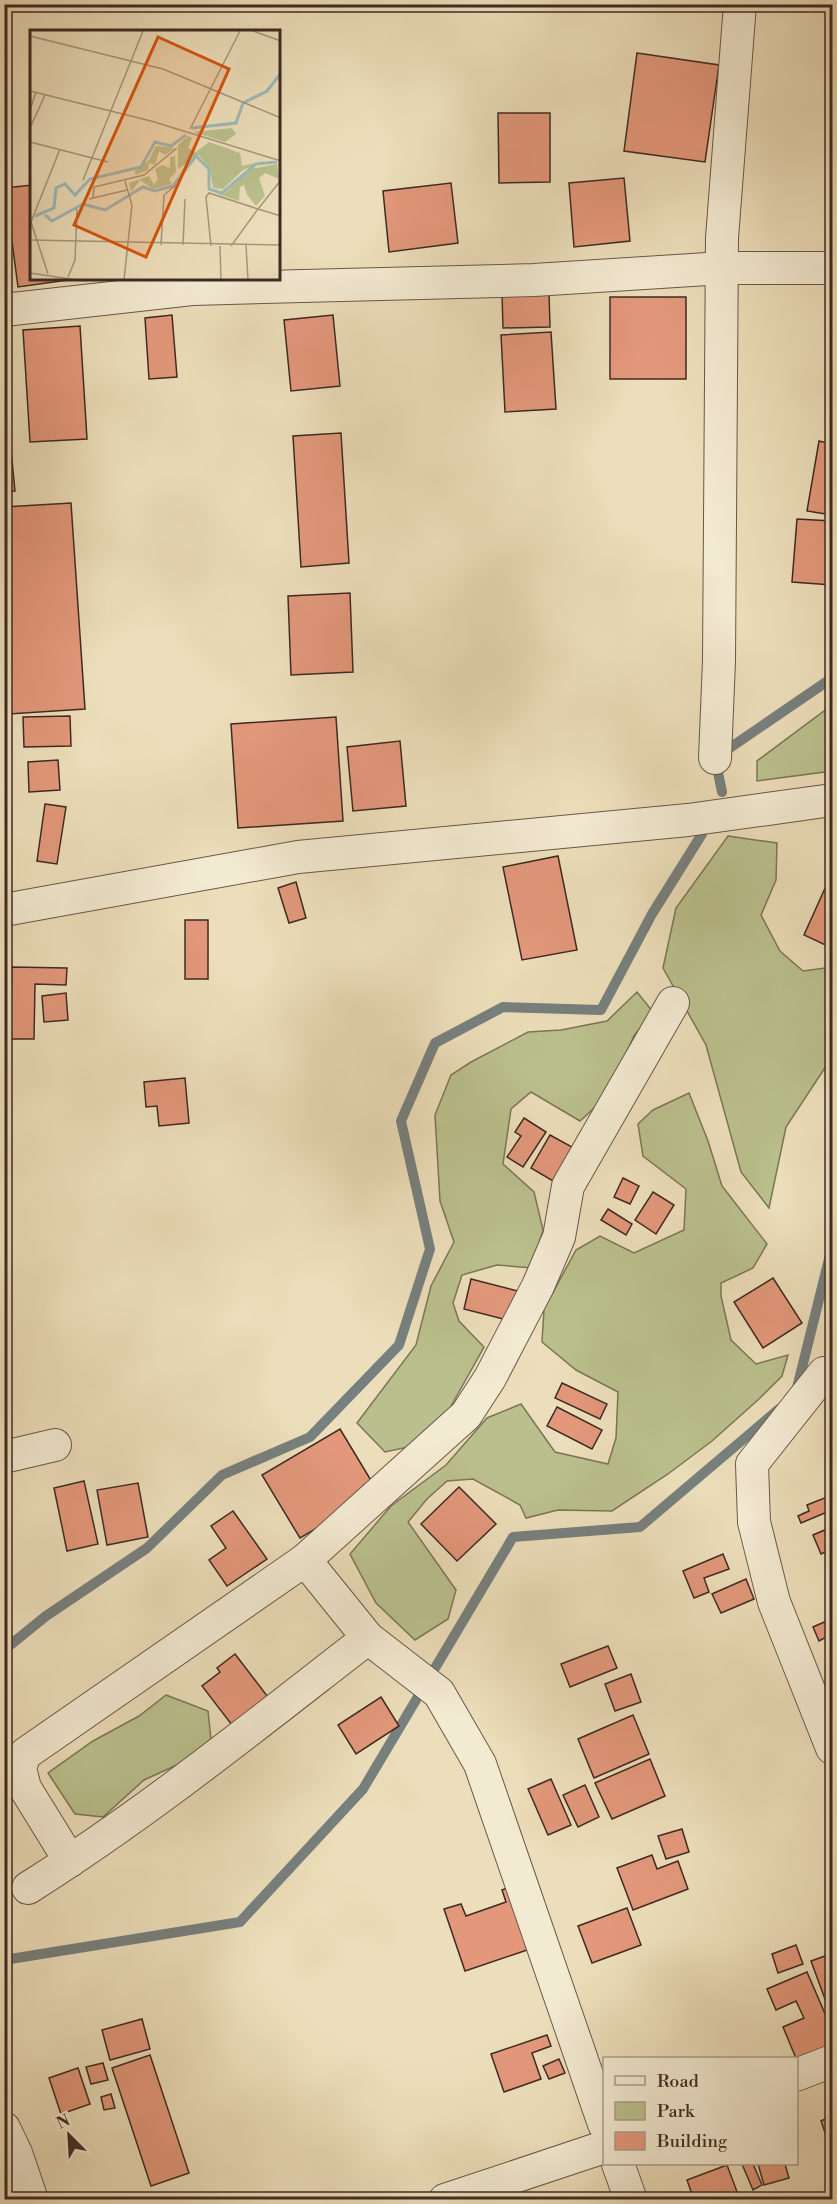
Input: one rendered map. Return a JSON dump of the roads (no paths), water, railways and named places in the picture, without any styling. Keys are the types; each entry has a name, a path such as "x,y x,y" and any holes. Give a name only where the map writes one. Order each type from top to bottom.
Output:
{"street":[{"path":"715,759 719,661 722,238 740,4"},
{"path":"4,310 192,288 534,280 723,268 832,268"},
{"path":"4,910 298,857 688,820 832,800"},
{"path":"70,1861 25,1788 20,1768 25,1754 305,1560 466,1415 490,1378 538,1287 559,1237 568,1186 673,1003"},
{"path":"824,1373 752,1464 754,1522 774,1602 832,1749"},
{"path":"4,1457 55,1445"},
{"path":"305,1560 368,1638 439,1693 480,1764 603,2121"},
{"path":"28,1888 181,1782 368,1638"},
{"path":"798,2074 832,2061"},
{"path":"4,2128 16,2153 32,2199"},
{"path":"445,2199 603,2147"},
{"path":"619,2165 631,2199"}],"waterway":[{"path":"722,792 715,758 832,678"},
{"path":"4,1650 46,1616 147,1548 222,1475 310,1437 399,1345 430,1249 401,1121 435,1043 503,1007 601,1010 652,914 702,834"},
{"path":"796,1392 832,1247"},
{"path":"4,1960 240,1922 363,1789 513,1537 640,1527 779,1409"}]}
